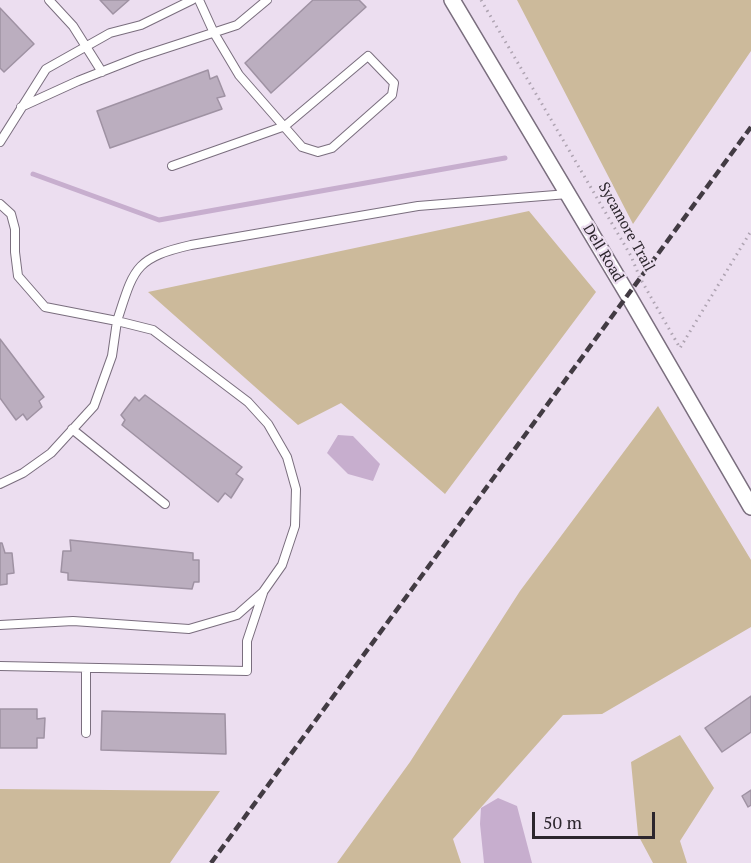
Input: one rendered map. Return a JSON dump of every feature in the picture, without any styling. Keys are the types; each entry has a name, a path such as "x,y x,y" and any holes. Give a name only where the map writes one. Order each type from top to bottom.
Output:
{"street":[{"name":"Dell Road","path":"452,0 751,507"}],"lane":[{"path":"49,0 73,26 102,72"},
{"path":"0,142 46,69 110,33 141,26 192,0"},
{"path":"172,166 285,126 368,56 394,83 392,95 332,148 318,152 302,147 285,126 239,75 214,33 199,0"},
{"path":"21,107 138,57 237,25 267,0"},
{"path":"0,484 24,473 51,453 94,406 112,356 117,321 132,276 145,262 164,251 418,206 568,194"},
{"path":"0,204 11,214 15,229 18,276 45,307 153,330 248,402 268,424 287,457 296,489 296,526 282,565 263,592 237,615 189,629 73,621 0,625"},
{"path":"72,429 165,504"},
{"path":"0,666 247,671 247,641 263,592"},
{"path":"86,668 86,733"}],"path":[{"name":"Sycamore Trail","path":"481,0 631,256 640,278 680,348 751,231"}],"shaded area":[{"path":"517,0 751,0 751,51 633,224"},
{"path":"529,211 596,292 445,494 341,403 298,425 148,292"},
{"path":"658,406 751,560 751,627 602,714 563,715 453,839 461,863 337,863 410,762 520,591"},
{"path":"338,435 353,436 380,464 373,481 348,474 327,453"},
{"path":"680,735 714,788 680,841 687,863 653,863 638,835 631,762"},
{"path":"0,789 220,791 170,863 0,863"},
{"path":"498,798 517,806 532,863 484,863 480,824 481,808"}],"building":[{"path":"100,0 129,0 113,14"},
{"path":"313,0 359,0 366,7 271,93 245,63"},
{"path":"0,8 34,44 4,72 0,68"},
{"path":"208,70 210,79 217,76 225,96 217,98 222,109 110,148 97,111"},
{"path":"0,339 44,397 39,401 42,407 27,420 23,414 16,420 0,398"},
{"path":"145,395 242,467 236,474 243,479 231,498 225,493 218,502 122,425 125,420 121,415 135,397 139,401"},
{"path":"70,540 193,553 193,560 199,560 199,582 194,582 192,589 68,580 68,573 61,572 63,551 71,551"},
{"path":"0,543 5,553 12,553 14,573 7,574 7,584 0,585"},
{"path":"751,696 751,732 722,752 705,728"},
{"path":"0,709 37,709 37,719 45,718 44,738 37,738 37,748 0,748"},
{"path":"102,711 225,714 226,754 101,750"},
{"path":"751,790 751,805 748,807 742,796"}],"waterway":[{"path":"33,174 159,220 505,158"}],"railway":[{"path":"211,863 751,127"}]}
